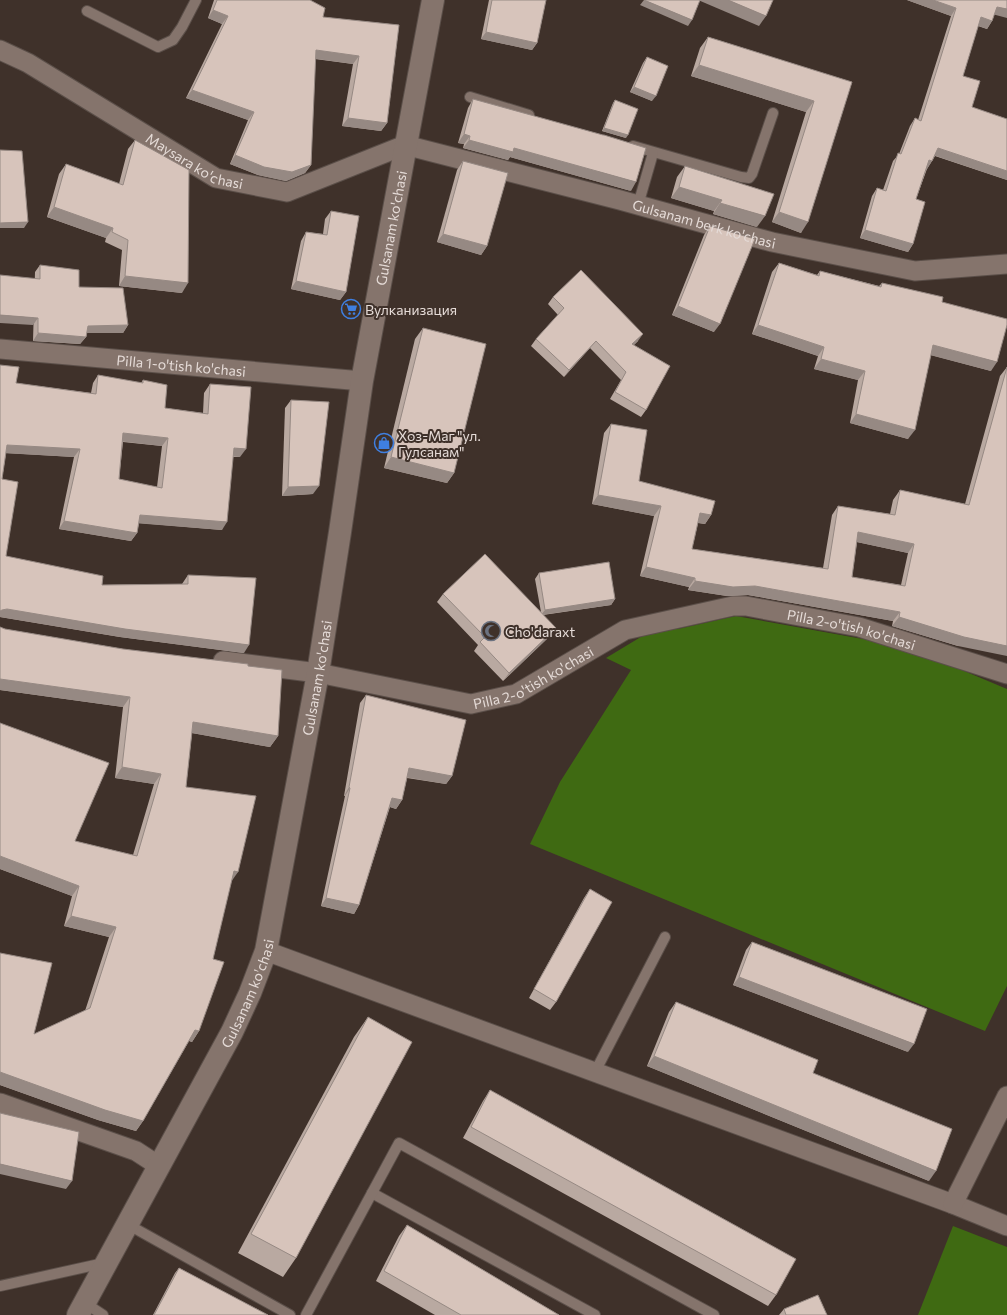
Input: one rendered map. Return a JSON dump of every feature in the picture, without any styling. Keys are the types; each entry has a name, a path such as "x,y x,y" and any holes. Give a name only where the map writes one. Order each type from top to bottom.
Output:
{"main road":[{"name":"Gulsanam ko'chasi","path":"81,1309 232,1032 250,993 266,951 318,673 362,381 433,0"}],"street":[{"name":"Maysara ko'chasi","path":"0,50 28,63 216,178 287,192 405,145"},
{"name":"Gulsanam berk ko'chasi","path":"405,145 638,205 772,242 915,271 1007,264"},
{"name":"Pilla 1-o'tish ko'chasi","path":"0,349 362,381"},
{"name":"Pilla 2-o'tish ko'chasi","path":"203,659 318,673 471,704 516,694 625,630 733,606 746,606 859,627 1007,674"},
{"path":"266,951 953,1204 1007,1226"},
{"path":"953,1204 1007,1096"},
{"path":"0,1103 136,1151 159,1166"}],"lane":[{"path":"86,11 158,47 173,40 182,27 196,0"},
{"path":"470,97 539,118"},
{"path":"622,143 741,178 749,178 752,174 773,113"},
{"path":"638,205 653,153"},
{"path":"595,1072 664,938"},
{"path":"306,1315 399,1143 714,1315"},
{"path":"372,1193 595,1315"},
{"path":"127,1224 290,1315"},
{"path":"0,1286 106,1263"},
{"path":"81,1309 103,1315"}],"green space":[{"path":"736,616 907,647 1007,689 1007,986 985,1031 530,844 560,782 631,670 606,658 654,629 678,629"},
{"path":"953,1226 1007,1247 1007,1315 918,1315"}],"building":[{"path":"217,0 310,0 325,8 323,17 399,25 387,123 348,118 359,56 316,50 311,165 292,172 264,167 235,155 254,112 192,90 228,16 213,10"},
{"path":"492,0 546,0 537,43 486,32"},
{"path":"644,0 700,0 692,20"},
{"path":"728,0 773,0 766,16"},
{"path":"933,0 1007,0 1007,9 997,7 992,21 981,17 963,76 980,81 972,107 1007,119 1007,171 938,148 932,161 929,160 916,199 925,202 913,244 865,230 877,188 886,191 898,153 901,154 915,118 921,121 956,8"},
{"path":"708,37 852,82 808,222 779,212 814,101 699,65"},
{"path":"647,57 668,66 656,96 634,87"},
{"path":"473,99 646,148 636,182 514,148 513,152 469,140 470,136 464,134"},
{"path":"615,100 638,109 628,135 604,128"},
{"path":"135,140 189,170 188,283 125,276 128,240 112,232 113,228 54,207 66,164 123,185"},
{"path":"0,150 22,151 28,222 0,223"},
{"path":"463,161 508,173 487,246 443,234"},
{"path":"685,166 774,194 765,216 720,203 722,200 679,187"},
{"path":"331,211 359,216 346,292 296,281 306,232 327,235"},
{"path":"710,226 755,239 720,324 678,306"},
{"path":"779,263 819,276 820,271 881,287 882,283 943,297 942,302 1007,319 1007,325 997,362 933,345 915,430 856,414 865,371 821,359 824,347 758,325"},
{"path":"40,265 79,270 79,287 123,288 128,325 88,326 86,337 38,333 38,318 0,315 0,275 40,279"},
{"path":"581,270 643,334 632,344 670,366 646,410 615,392 626,372 596,341 569,370 536,339 564,308 553,297"},
{"path":"423,328 486,344 454,473 391,457"},
{"path":"0,365 19,367 16,383 96,394 98,375 143,383 143,380 167,385 165,408 208,414 210,384 251,387 246,449 234,448 227,522 140,515 137,533 64,521 80,449 7,445 2,479 18,482 6,556 103,576 102,585 188,584 188,575 256,578 249,645 125,629 7,609 0,611","holes":["123,433 168,438 162,488 119,479"]},
{"path":"1007,367 1007,646 964,637 899,617 900,612 755,586 733,587 695,581 695,578 646,567 661,506 598,495 611,424 647,430 639,481 715,501 711,515 700,513 692,549 828,569 838,506 895,515 900,490 969,505","holes":["858,532 914,544 905,586 852,577"]},
{"path":"291,400 329,402 319,486 288,487"},
{"path":"485,554 556,628 509,673 480,642 485,637 443,594"},
{"path":"609,562 615,599 545,610 539,573"},
{"path":"0,627 123,649 248,664 248,666 282,670 278,736 193,722 186,787 256,796 238,872 234,871 213,959 224,962 199,1031 195,1030 143,1121 105,1110 0,1072 0,953 52,963 34,1034 90,1008 116,927 71,916 79,886 0,856 0,723 109,763 75,841 137,856 161,774 122,767 130,697 0,679"},
{"path":"366,695 466,720 452,776 409,768 402,800 392,798 359,905 326,898 350,788"},
{"path":"590,889 612,902 556,1002 534,989"},
{"path":"752,942 927,1009 914,1044 739,977"},
{"path":"676,1002 818,1060 813,1073 952,1129 936,1171 654,1056"},
{"path":"368,1017 412,1042 296,1258 251,1234"},
{"path":"490,1090 796,1259 776,1295 471,1127"},
{"path":"0,1113 79,1132 72,1181 0,1164"},
{"path":"407,1225 559,1315 461,1315 384,1271"},
{"path":"179,1268 268,1315 154,1315"},
{"path":"818,1295 827,1315 786,1315 784,1309"}],"place":[{"name":"Вулканизация","path":"351,309"},
{"name":"Хоз-Маг \"ул. Гулсанам\"","path":"384,443"},
{"name":"Cho'daraxt","path":"491,631"}]}
